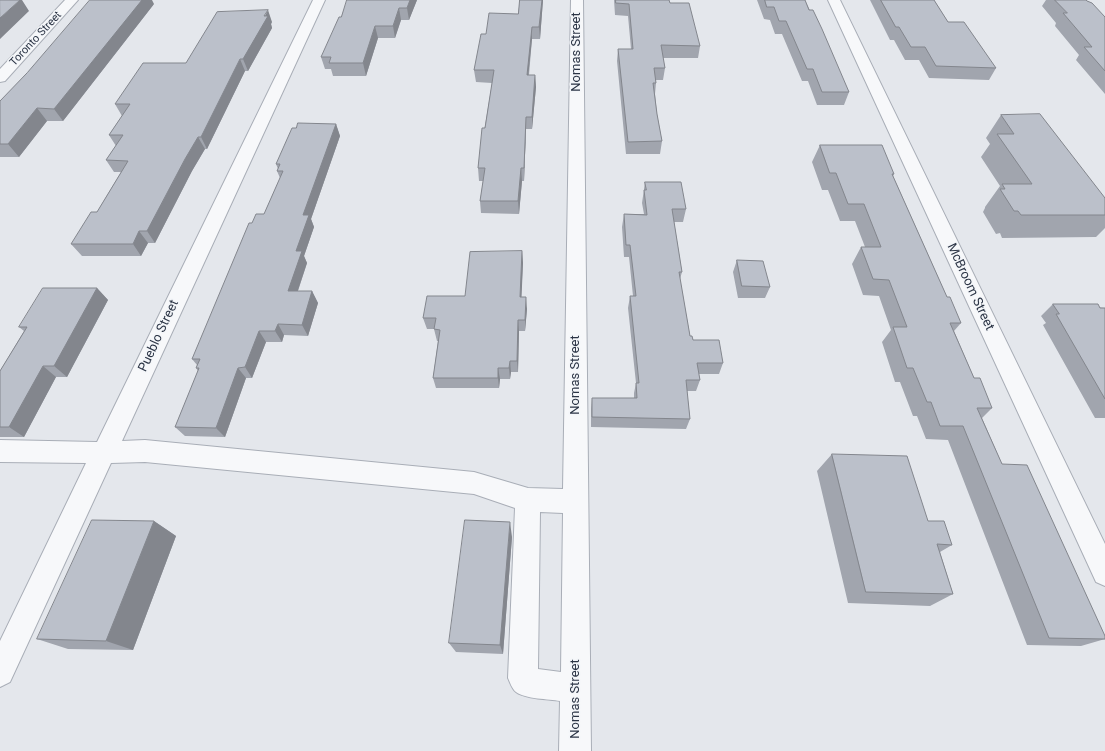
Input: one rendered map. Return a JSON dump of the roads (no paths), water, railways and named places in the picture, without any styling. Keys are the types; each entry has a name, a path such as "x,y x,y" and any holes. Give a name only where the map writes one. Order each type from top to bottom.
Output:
{"street":[{"name":"Toronto Street","path":"0,78 72,0"},
{"name":"Pueblo Street","path":"0,672 319,0"},
{"name":"Nomas Street","path":"576,751 577,0"},
{"name":"McBroom Street","path":"834,0 1105,573"},
{"path":"0,452 104,453 145,451 474,483 528,500 576,502"},
{"path":"528,500 523,678 526,682 576,688"}]}
